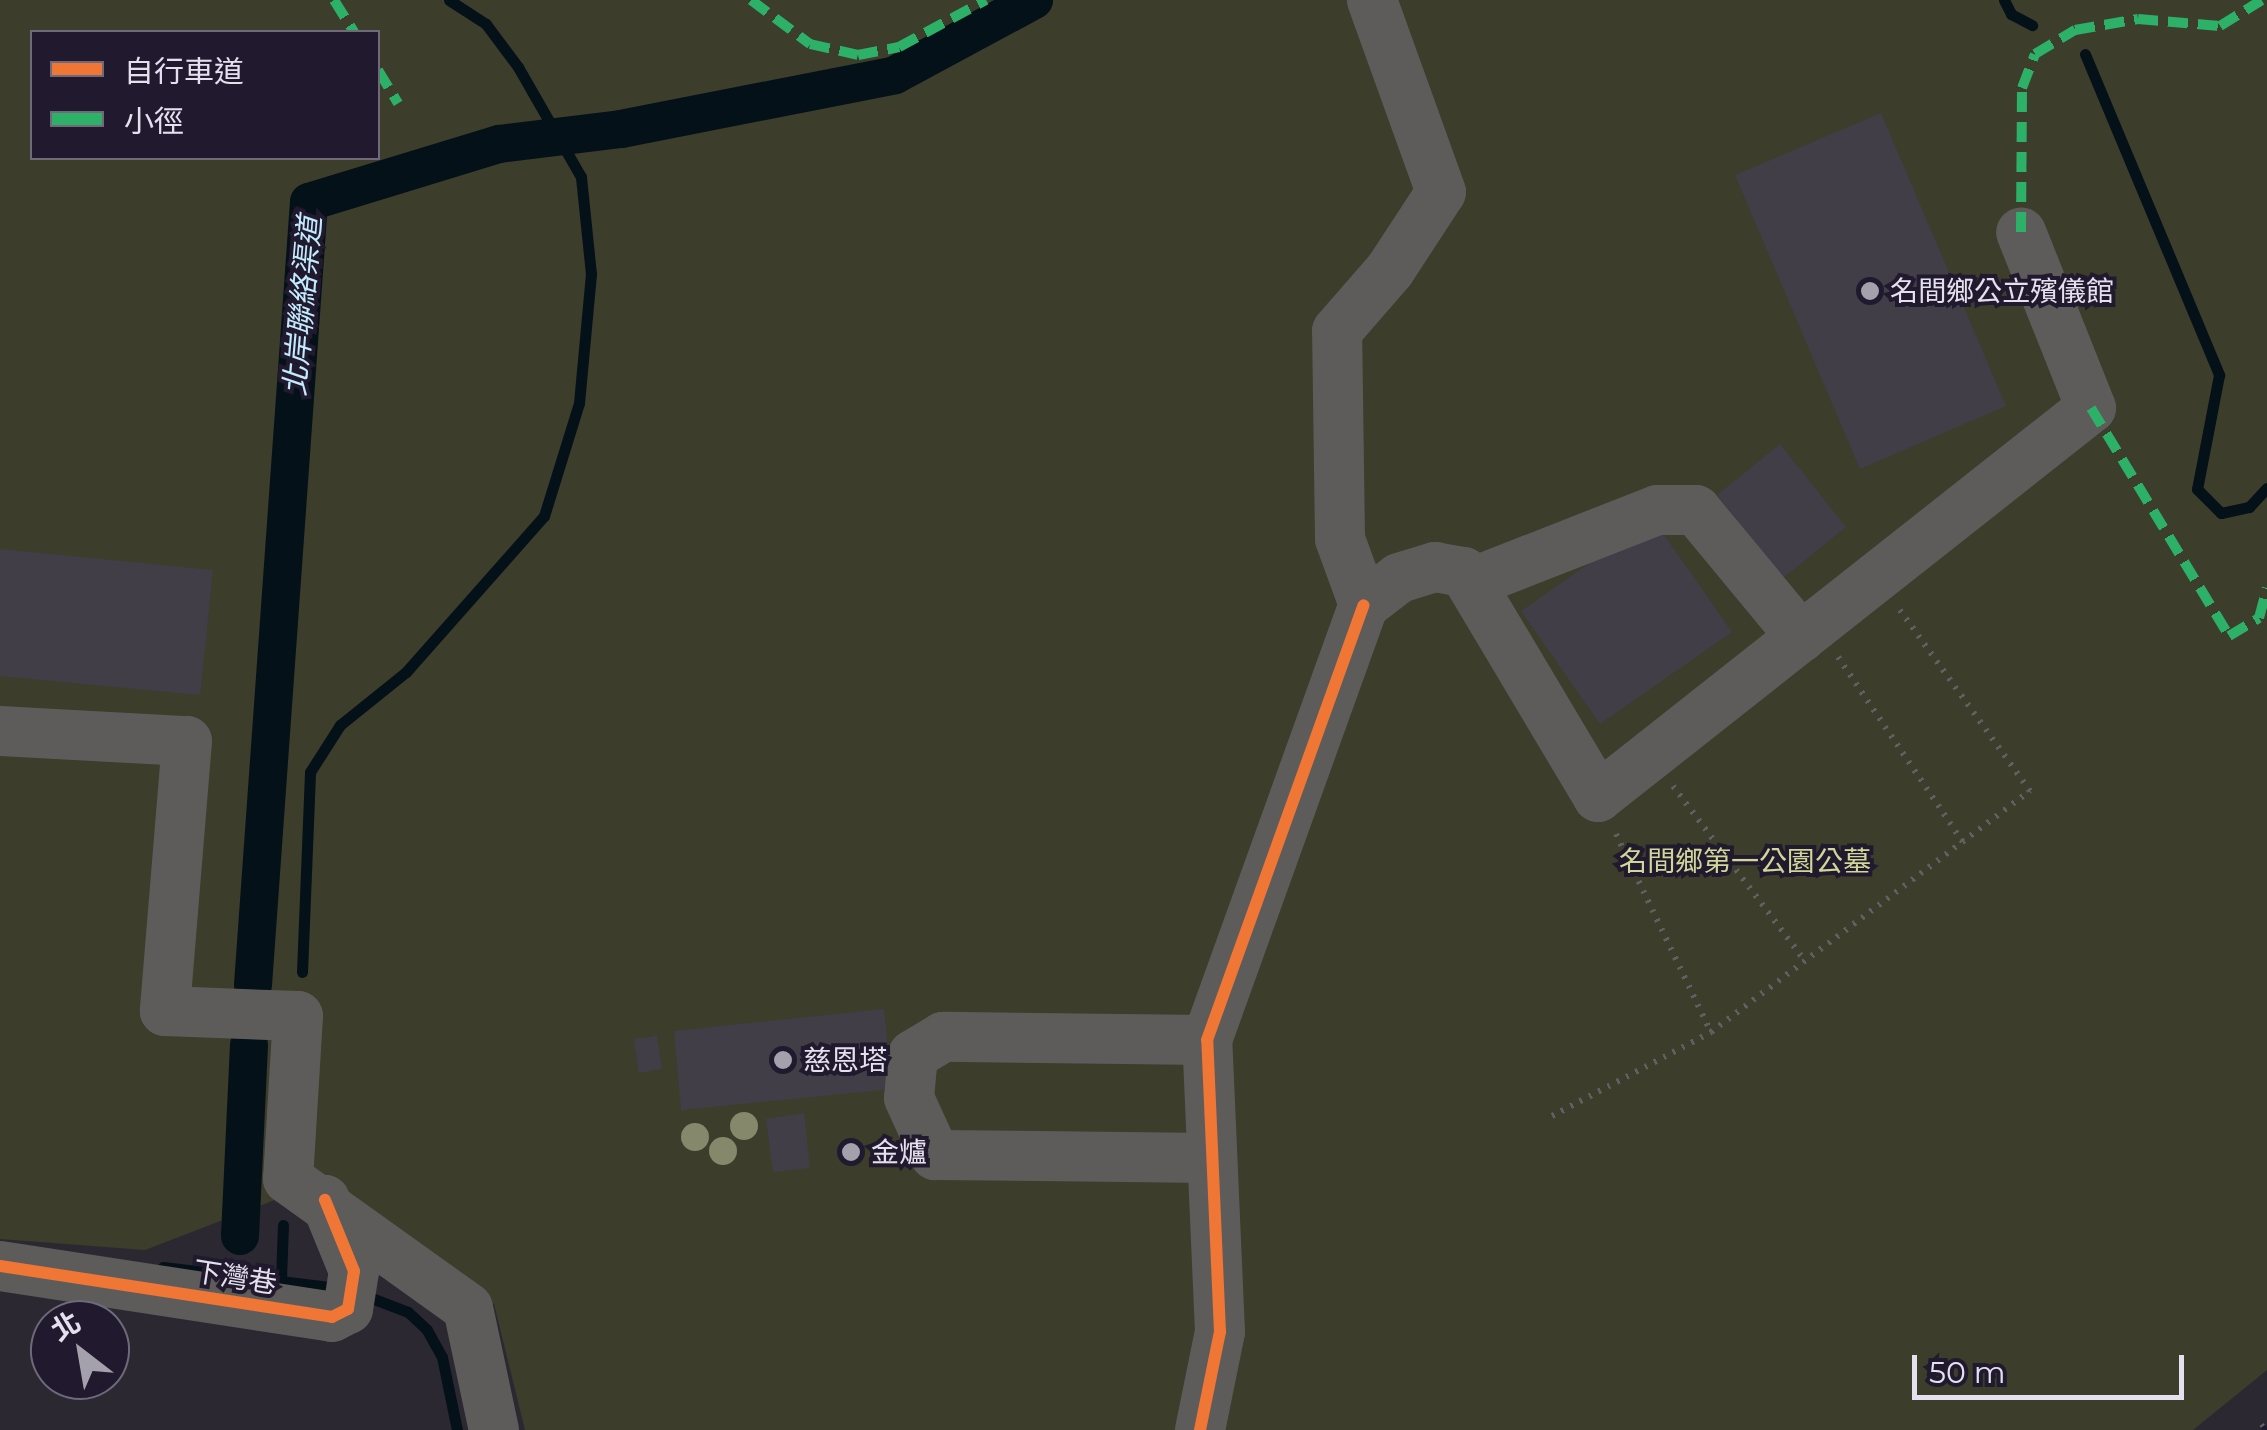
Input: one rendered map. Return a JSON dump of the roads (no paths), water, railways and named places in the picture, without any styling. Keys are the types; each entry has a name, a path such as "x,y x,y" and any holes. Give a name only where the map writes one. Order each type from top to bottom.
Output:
{"street":[{"path":"1364,605 1340,539 1336,331 1390,270 1441,192 1372,0"},
{"path":"1200,1430 1220,1332 1207,1040 1364,605 1399,578 1435,567 1464,572 1598,797 2091,408 2021,232"},
{"path":"1470,583 1657,510 1696,510 1808,631"},
{"path":"0,731 187,740 165,1011 298,1016 288,1180 325,1200 468,1308 494,1430"},
{"path":"1207,1040 943,1037 913,1056 908,1098 935,1155 1210,1158"},
{"name":"下灣巷","path":"0,1266 332,1317 351,1290 325,1200"}],"waterway":[{"path":"302,972 310,772 340,725 406,672 544,516 579,403 591,274 581,177 518,67 486,24 449,0"},
{"name":"北岸聯絡渠道","path":"253,985 309,202 499,144 621,129 895,75 1034,0"},
{"path":"2004,0 2011,14 2032,25"},
{"path":"2085,54 2219,375 2197,489 2221,513 2249,507 2267,488"},
{"name":"北岸聯絡渠道","path":"240,1236 249,1045"},
{"path":"281,1279 283,1225"},
{"name":"北岸聯絡渠道","path":"163,1267 338,1288"},
{"path":"361,1294 408,1312 427,1330 442,1357 457,1430"}],"railway":[{"path":"2263,1430 2267,1427"}],"place":[{"name":"名間鄉公立殯儀館","path":"1870,291"},
{"name":"慈恩塔","path":"783,1060"},
{"name":"金爐","path":"851,1152"}],"park label":[{"name":"名間鄉第一公園公墓","path":"1745,861"}]}
